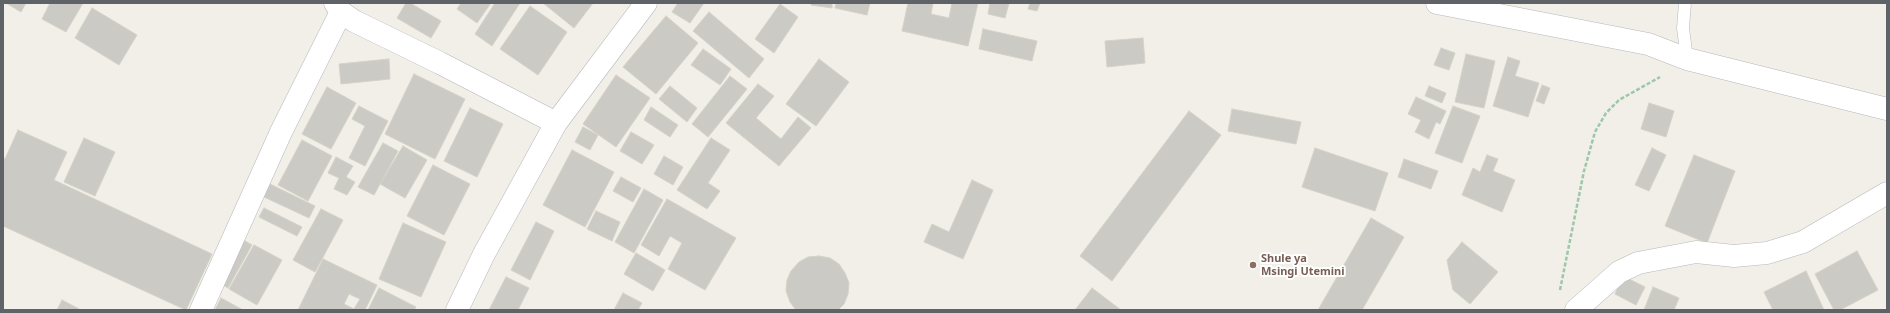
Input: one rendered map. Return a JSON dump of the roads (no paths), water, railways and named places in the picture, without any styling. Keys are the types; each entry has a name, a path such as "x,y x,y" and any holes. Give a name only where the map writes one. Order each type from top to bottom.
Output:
{"street":[{"path":"457,310 484,254 556,123 646,3"},
{"path":"1437,3 1648,44 1687,59 1887,109"},
{"path":"201,310 338,8 354,21 440,63 556,123"},
{"path":"1576,310 1619,272 1638,263 1696,252 1734,256 1768,253 1803,242 1887,193"}],"lane":[{"path":"1685,3 1683,28 1687,59"}],"place":[{"name":"Shule ya Msingi Utemini","path":"1253,265"}]}
